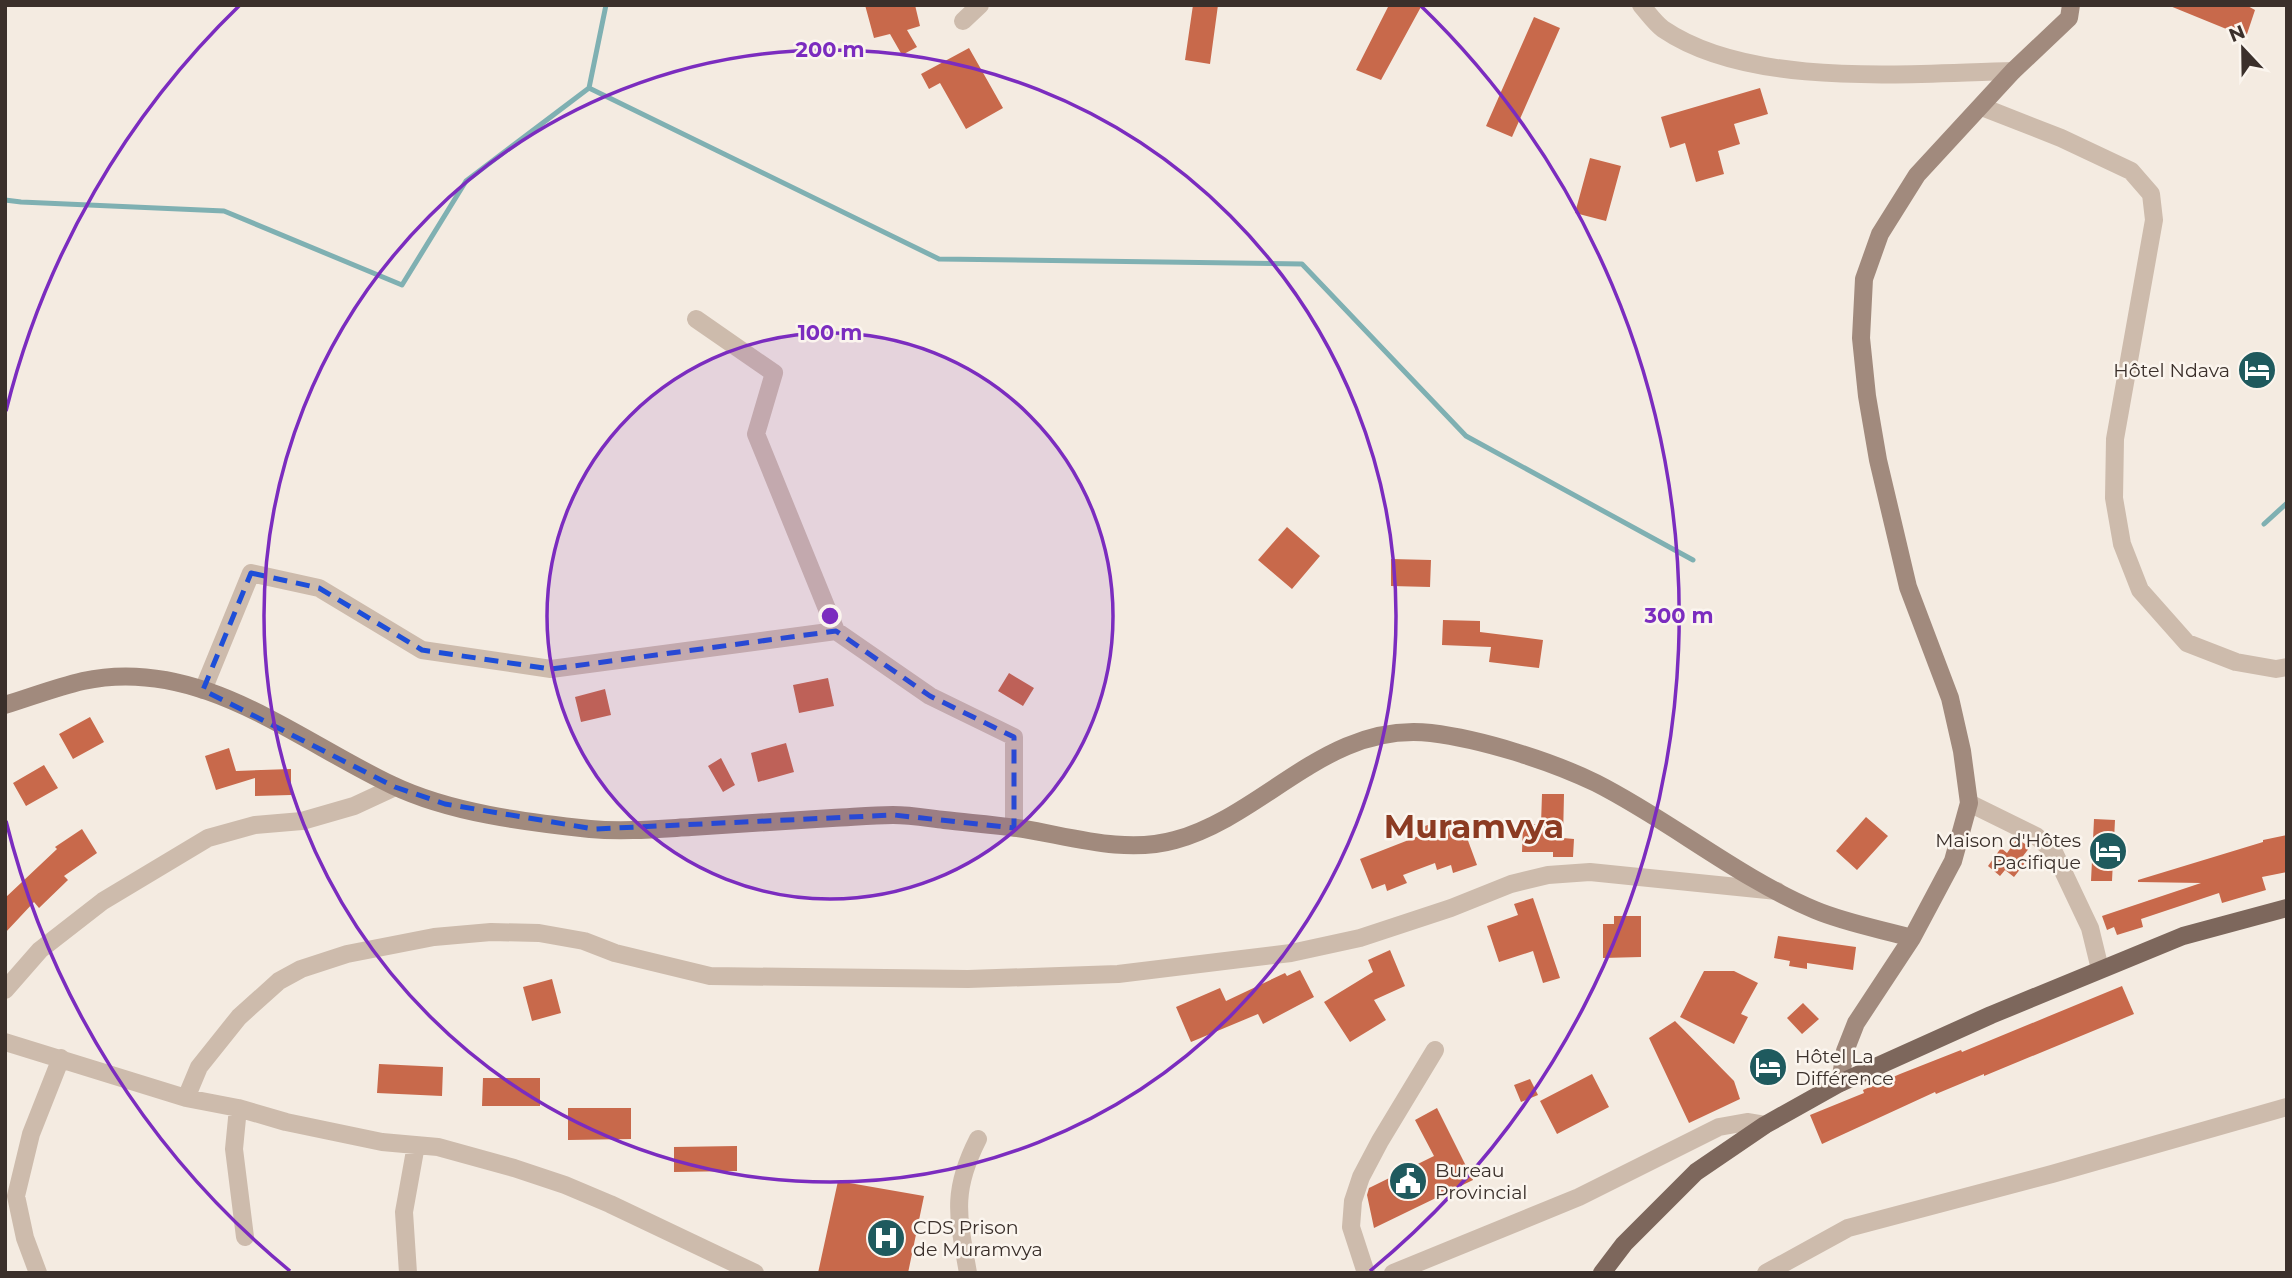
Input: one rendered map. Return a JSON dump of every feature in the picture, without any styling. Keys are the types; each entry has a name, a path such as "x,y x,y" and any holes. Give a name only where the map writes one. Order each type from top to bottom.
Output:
{"main road":[{"path":"1840,1083 1845,1051 1856,1023 1912,938 1952,861 1969,803 1962,751 1950,698 1908,587 1878,460 1861,338 1864,279 1880,234 1917,175 2072,9"},
{"path":"5,705 85,680 134,677 185,683 235,701 395,787 445,804 506,818 594,829 646,830 894,815 1014,828 1108,843 1144,845 1174,841 1211,826 1287,778 1343,747 1376,735 1403,731 1435,733 1496,747 1593,782 1777,891 1818,911 1912,938"},
{"path":"1602,1273 1624,1244 1696,1172 1765,1125 1840,1083 1991,1014 2183,936 2287,908"}],"street":[{"path":"963,21 980,5"},
{"path":"1642,5 1661,28 1707,53 1777,68 1850,75 2013,71"},
{"path":"1982,107 2061,138 2131,171 2151,194 2154,220 2115,439 2114,498 2122,544 2140,590 2187,643 2236,662 2276,669 2287,667"},
{"path":"696,319 774,373 756,434 836,631 930,696 1014,737 1014,828"},
{"path":"204,690 251,573 318,589 422,650 551,669 836,631"},
{"path":"5,990 40,950 103,901 208,838 254,825 302,821 354,806 395,787"},
{"path":"1969,803 2036,836 2054,852 2090,928 2100,969"},
{"path":"186,1098 199,1066 239,1017 279,981 301,969 347,954 434,937 491,932 539,933 583,941 615,953 710,976 995,978 1118,974 1291,953 1370,935 1451,908 1511,884 1548,874 1590,872 1777,891"},
{"path":"5,1042 186,1098 382,1142 438,1147 565,1185 755,1273"},
{"path":"1366,1273 1351,1227 1353,1201 1361,1177 1380,1141 1435,1050"},
{"path":"38,1273 10,1196 61,1058"},
{"path":"1766,1273 1848,1228 2052,1174 2287,1107"},
{"path":"238,1108 234,1149 245,1237"},
{"path":"1393,1273 1578,1197 1719,1127 1747,1122 1765,1125"},
{"path":"968,1273 959,1222 958,1190 965,1164 978,1139"},
{"path":"408,1273 404,1212 415,1145"}],"highlighted area":[{"path":"251,573 319,588 422,650 551,669 836,631 930,696 1014,737 1014,828 894,815 594,829 445,804 395,787 203,690"}],"building":[{"path":"865,5 915,5 920,26 907,30 917,47 902,55 890,34 874,38"},
{"path":"1193,5 1218,5 1210,64 1185,60"},
{"path":"1389,5 1422,5 1381,80 1356,70"},
{"path":"2246,5 2255,10 2246,37 2170,6"},
{"path":"1534,17 1560,28 1512,137 1486,126"},
{"path":"969,48 1003,108 966,129 940,83 929,89 921,74"},
{"path":"1760,88 1768,114 1734,124 1740,144 1718,151 1724,174 1696,182 1685,143 1670,148 1661,117"},
{"path":"1590,158 1621,166 1606,221 1575,213"},
{"path":"1287,527 1320,556 1292,589 1258,560"},
{"path":"1391,559 1431,560 1430,587 1391,586"},
{"path":"1443,620 1480,621 1480,632 1543,640 1539,668 1489,662 1491,647 1442,645"},
{"path":"1009,673 1034,688 1023,706 998,691"},
{"path":"828,678 834,706 799,713 793,685"},
{"path":"605,689 611,715 581,722 575,697"},
{"path":"90,717 104,742 73,759 59,734"},
{"path":"786,743 794,772 758,782 751,753"},
{"path":"229,748 236,771 291,769 291,795 255,796 255,778 216,790 205,756"},
{"path":"721,758 735,785 723,792 708,766"},
{"path":"44,765 58,788 26,806 13,783"},
{"path":"1542,794 1564,794 1563,838 1574,839 1573,857 1553,857 1553,852 1522,852 1523,824 1541,824"},
{"path":"1866,817 1888,836 1857,870 1836,851"},
{"path":"1445,819 1450,832 1463,827 1477,865 1453,873 1451,865 1437,870 1435,863 1403,875 1407,883 1387,891 1385,884 1372,889 1360,859 1424,834 1422,827"},
{"path":"2094,819 2115,820 2112,881 2091,881"},
{"path":"82,829 97,853 64,876 68,880 39,908 34,902 5,933 5,898 57,849 55,847"},
{"path":"2287,835 2287,872 2262,877 2266,890 2222,903 2219,893 2141,919 2143,927 2117,935 2114,927 2107,930 2102,916 2201,883 2138,880 2263,840"},
{"path":"2017,839 2030,847 2020,860 2025,863 2014,877 2005,870 2000,876 1988,866 2001,848 2007,853"},
{"path":"1533,898 1560,978 1543,983 1533,951 1499,962 1487,926 1518,915 1514,904"},
{"path":"1614,916 1641,916 1641,957 1603,958 1603,924 1614,924"},
{"path":"1778,936 1856,947 1853,970 1807,963 1807,969 1789,966 1790,961 1774,958"},
{"path":"1390,950 1405,986 1374,1000 1386,1020 1350,1042 1324,1002 1373,972 1368,960"},
{"path":"1300,970 1314,997 1263,1024 1258,1014 1191,1042 1176,1007 1220,988 1226,1001 1285,973 1287,976"},
{"path":"1704,971 1734,971 1758,983 1741,1014 1748,1017 1734,1044 1680,1017"},
{"path":"552,979 561,1013 532,1021 523,987"},
{"path":"2122,986 2134,1014 1984,1076 1936,1094 1935,1092 1822,1144 1810,1115 1864,1093 1863,1090 1900,1074 1961,1050 1962,1052"},
{"path":"1803,1003 1819,1019 1802,1034 1787,1018"},
{"path":"1675,1021 1734,1081 1740,1099 1689,1123 1649,1038"},
{"path":"379,1064 443,1067 442,1096 377,1093"},
{"path":"1592,1074 1609,1107 1557,1134 1540,1101"},
{"path":"483,1078 540,1078 540,1106 482,1106"},
{"path":"1530,1079 1538,1095 1521,1102 1514,1085"},
{"path":"568,1108 631,1108 631,1139 568,1140"},
{"path":"1437,1108 1473,1180 1374,1228 1367,1195 1369,1188 1434,1156 1415,1120"},
{"path":"737,1146 737,1171 674,1172 674,1147"},
{"path":"838,1181 924,1196 908,1273 818,1273"}],"waterway":[{"path":"5,200 224,211 402,285 466,181 589,88 606,5"},
{"path":"589,88 939,259 1302,264 1466,436 1693,560"},
{"path":"2264,524 2287,503"}],"place":[{"name":"Hôtel Ndava","path":"2257,370"},
{"name":"Maison d'Hôtes Pacifique","path":"2108,851"},
{"name":"Hôtel La Différence","path":"1768,1067"},
{"name":"Bureau Provincial","path":"1408,1181"},
{"name":"CDS Prison de Muramvya","path":"886,1238"}],"district":[{"name":"Muramvya","path":"1474,826"}]}
